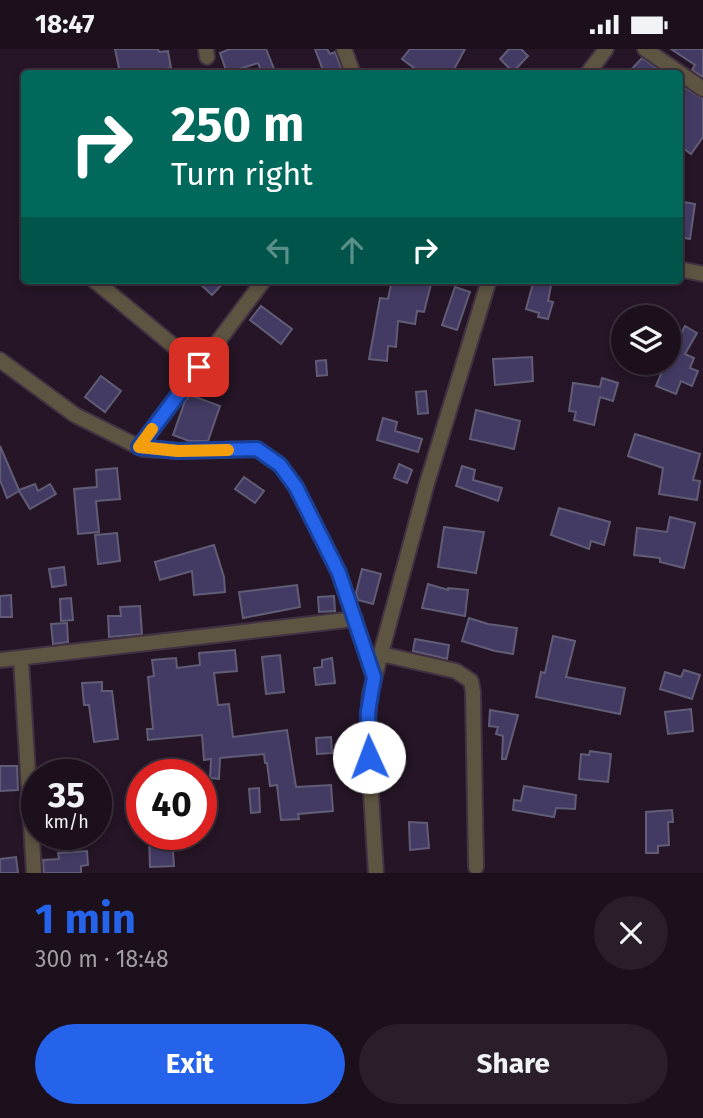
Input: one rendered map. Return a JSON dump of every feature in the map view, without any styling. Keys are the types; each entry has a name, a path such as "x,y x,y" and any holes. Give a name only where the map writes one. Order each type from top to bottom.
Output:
{"street":[{"path":"344,49 352,70"},
{"path":"590,70 606,49"},
{"path":"645,49 675,70"},
{"path":"683,75 703,89"},
{"path":"683,270 703,274"},
{"path":"99,284 199,367"},
{"path":"139,447 261,284"},
{"path":"376,873 367,730 374,677 424,494 488,284"},
{"path":"0,360 75,415 139,447 178,451 257,449 280,465 296,487 339,573 374,677"},
{"path":"0,660 355,619"},
{"path":"381,654 456,671 471,681 476,867"},
{"path":"21,659 34,873"}],"building":[{"path":"115,49 168,51 171,68 119,70"},
{"path":"230,49 266,49 274,69 261,70 258,63 236,70 226,70 220,53"},
{"path":"315,49 327,49 330,54 335,52 342,70 323,70"},
{"path":"410,49 465,49 454,70 417,70 402,59"},
{"path":"509,49 521,49 528,56 515,70 511,70 500,59"},
{"path":"671,49 703,49 703,77 692,70 695,65"},
{"path":"642,58 660,70 631,70"},
{"path":"683,86 703,99 703,137 691,154 683,148"},
{"path":"683,202 695,204 690,239 683,238"},
{"path":"200,284 222,284 212,295"},
{"path":"391,284 431,284 424,312 417,311 415,324 398,321 396,347 388,346 387,361 369,359 380,298 388,299"},
{"path":"533,284 551,284 548,301 553,302 548,319 538,317 539,313 526,309"},
{"path":"455,287 470,292 457,330 442,325"},
{"path":"261,306 292,329 281,344 250,320"},
{"path":"685,326 697,333 685,354 694,358 690,368 698,371 692,386 681,381 676,394 656,386 661,375 681,375 681,334"},
{"path":"532,357 533,381 495,385 493,359"},
{"path":"326,360 327,375 317,376 316,361"},
{"path":"101,376 121,391 105,412 85,397"},
{"path":"602,378 618,383 613,401 600,397 594,425 574,420 576,412 569,411 573,383 600,387"},
{"path":"426,391 428,413 418,414 416,392"},
{"path":"190,395 220,406 208,441 189,441 173,435 185,401"},
{"path":"476,410 520,421 514,449 470,439"},
{"path":"383,418 397,422 395,431 422,439 418,452 377,440"},
{"path":"635,434 700,454 693,480 700,481 697,500 659,494 663,468 628,456"},
{"path":"0,446 19,490 35,484 38,491 50,484 56,494 30,509 19,491 7,498 0,480"},
{"path":"399,464 412,470 407,483 394,478"},
{"path":"462,466 475,470 473,480 502,488 498,501 456,486"},
{"path":"117,468 120,499 96,501 99,532 78,534 74,489 97,487 96,470"},
{"path":"244,477 264,491 255,503 235,489"},
{"path":"559,508 610,522 604,545 591,541 589,549 551,535"},
{"path":"670,517 695,523 684,568 660,562 660,558 634,555 637,528 667,532"},
{"path":"444,527 484,532 476,573 438,567"},
{"path":"117,533 120,561 98,564 95,535"},
{"path":"214,545 224,577 225,592 194,595 192,571 160,580 155,562"},
{"path":"64,567 66,585 52,587 49,569"},
{"path":"362,569 381,574 373,604 358,600 356,593"},
{"path":"428,584 448,590 468,590 465,616 422,608"},
{"path":"297,585 300,607 243,618 239,592"},
{"path":"11,595 12,617 0,617 0,596"},
{"path":"334,596 335,611 319,612 318,597"},
{"path":"71,598 73,620 61,621 60,599"},
{"path":"140,606 142,634 109,637 108,616 121,616 120,607"},
{"path":"469,618 517,628 513,654 462,641"},
{"path":"67,623 68,642 53,644 51,624"},
{"path":"553,636 575,641 566,677 625,688 620,714 536,697 541,672 545,673"},
{"path":"415,639 449,645 447,659 413,651"},
{"path":"235,650 237,671 214,673 218,705 229,704 233,737 287,730 296,787 331,785 333,811 298,814 299,819 281,820 277,785 270,786 264,754 220,758 217,779 217,759 204,759 202,735 148,740 147,729 153,729 148,677 154,676 152,660 176,658 177,668 200,665 199,653"},
{"path":"280,655 284,692 266,694 262,657"},
{"path":"332,658 335,683 316,685 314,668 322,667 322,660"},
{"path":"684,670 700,675 692,699 660,689 665,672 681,677"},
{"path":"102,682 102,691 112,691 118,739 94,742 89,705 84,705 82,683"},
{"path":"691,709 693,731 668,734 665,712"},
{"path":"490,710 518,715 506,759 502,759 503,736 496,734 498,727 489,726"},
{"path":"331,737 332,753 317,754 316,738"},
{"path":"590,751 611,754 608,782 579,779 581,754 589,755"},
{"path":"0,766 17,766 18,790 0,791"},
{"path":"524,786 576,795 575,809 556,808 554,817 513,810 514,800 521,801"},
{"path":"259,788 260,812 251,813 249,789"},
{"path":"672,810 673,822 668,822 669,845 658,846 658,853 646,853 646,812"},
{"path":"409,822 427,823 429,848 410,850"},
{"path":"149,850 173,850 174,866 150,867"},
{"path":"87,851 88,865 81,866 81,873 44,873 43,860 59,859 58,853"},
{"path":"16,857 18,873 0,873 0,859"}],"slow traffic":[{"path":"152,429 139,447 178,451 228,450"}],"route":[{"path":"199,367 139,447 178,451 257,449 280,465 296,487 339,573 374,677 368,712 369,757"}]}
